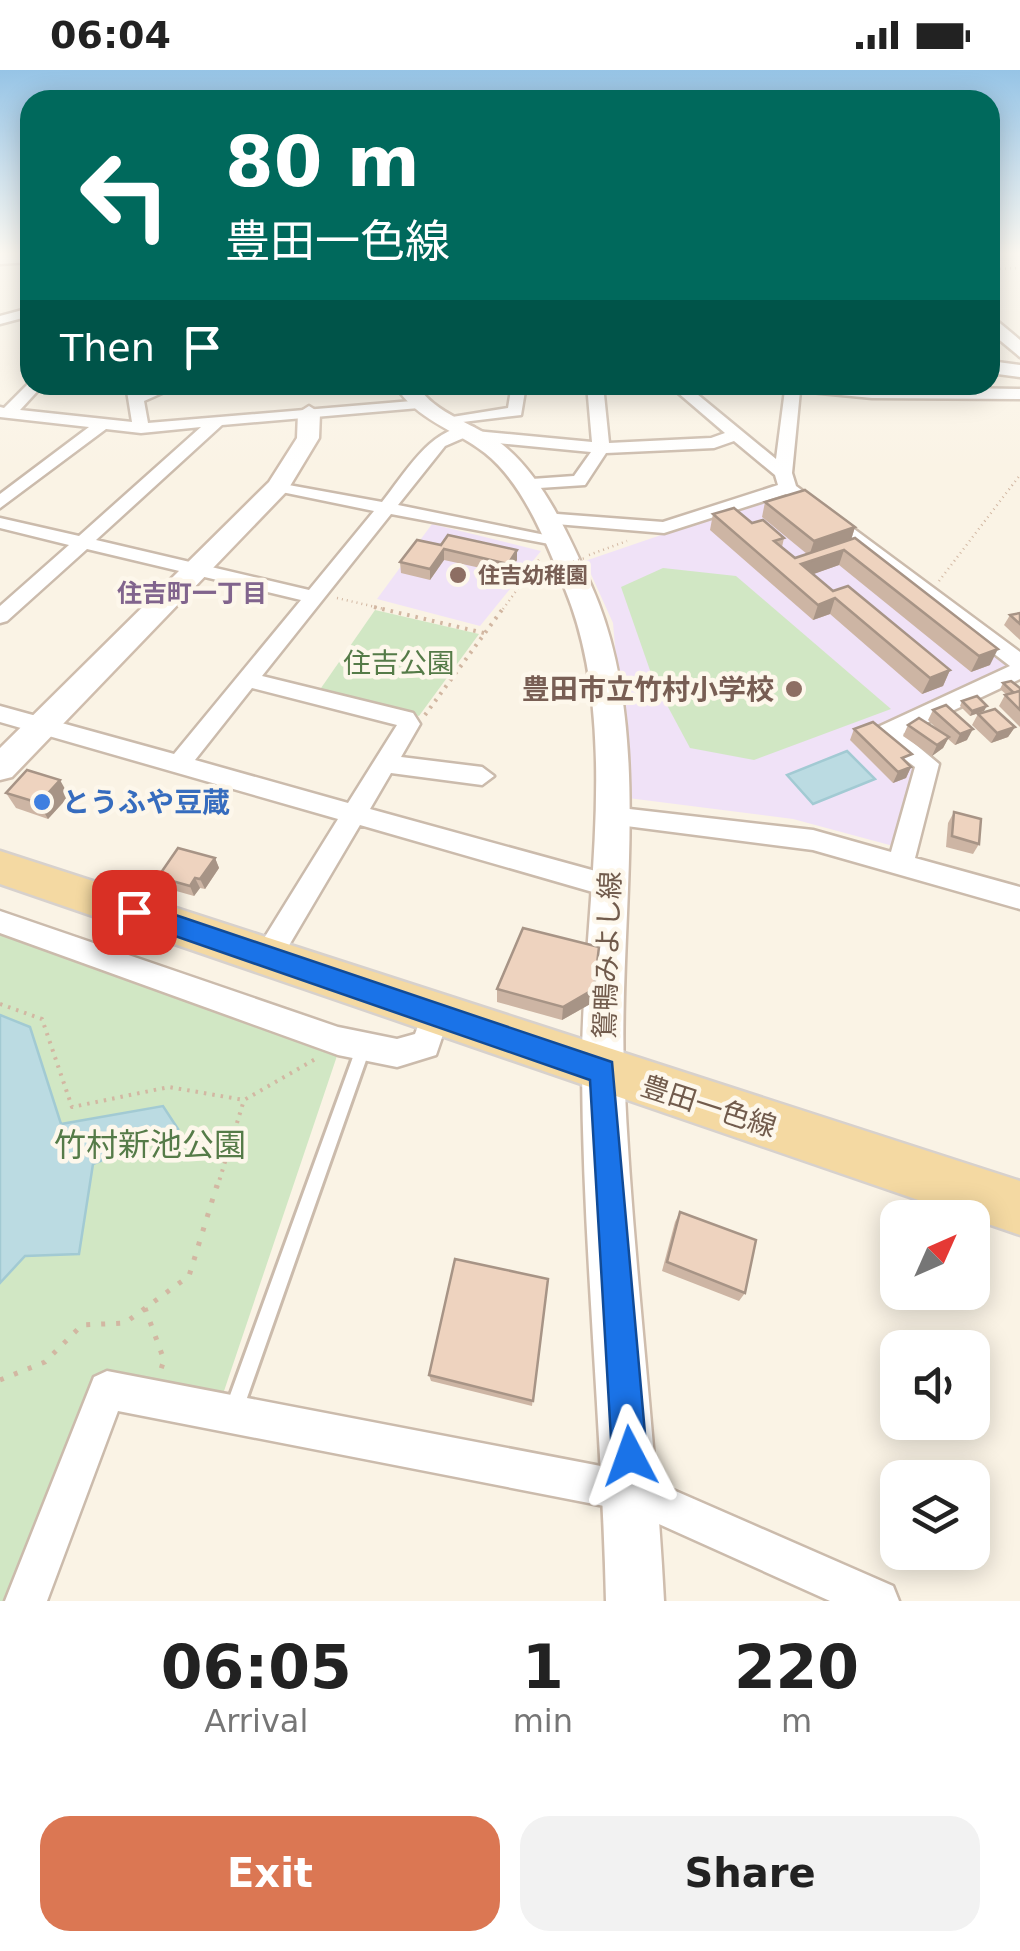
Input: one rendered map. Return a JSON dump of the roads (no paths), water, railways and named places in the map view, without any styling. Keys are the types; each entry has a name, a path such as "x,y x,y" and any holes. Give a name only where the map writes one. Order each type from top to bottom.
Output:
{"main road":[{"path":"1000,330 1020,350"},
{"name":"鴛鴨みよし線","path":"435,407 498,452 524,484 553,551 574,574 595,631 606,689 612,816 603,1071 632,1492 635,1601"},
{"path":"0,768 278,486 295,465 308,438 309,413"},
{"name":"豊田一色線","path":"0,867 1020,1208"}],"street":[{"path":"3,413 24,395"},
{"path":"136,395 140,428"},
{"path":"3,413 140,428 435,407 515,412 518,395"},
{"path":"524,484 580,481 601,449 597,395"},
{"path":"688,395 785,480 1020,666 886,733 927,764 900,866"},
{"path":"785,480 789,395"},
{"path":"435,407 601,449 690,446 736,434"},
{"path":"179,764 439,444 435,407"},
{"path":"0,617 219,420"},
{"path":"0,503 101,425"},
{"path":"278,486 386,508 553,551 664,528 785,480"},
{"path":"0,523 314,596"},
{"path":"248,680 405,719 409,724 389,764 268,956"},
{"path":"0,714 610,886"},
{"path":"389,764 482,776"},
{"path":"612,816 813,840 1020,898"},
{"path":"0,922 351,1044 398,1053 426,1045 436,1014"},
{"path":"26,1601 107,1390 632,1492 878,1601"}],"lane":[{"path":"232,1414 351,1044"}],"water":[{"path":"847,751 875,779 813,804 787,775"},
{"path":"0,1015 30,1027 61,1124 163,1106 178,1129 93,1164 79,1254 25,1256 0,1283"}],"place":[{"name":"住吉幼稚園","path":"458,575"},
{"name":"豊田市立竹村小学校","path":"794,689"},
{"name":"とうふや豆蔵","path":"42,802"}],"district":[{"name":"住吉町一丁目","path":"192,593"}],"park label":[{"name":"住吉公園","path":"399,663"},
{"name":"竹村新池公園","path":"150,1145"}]}
